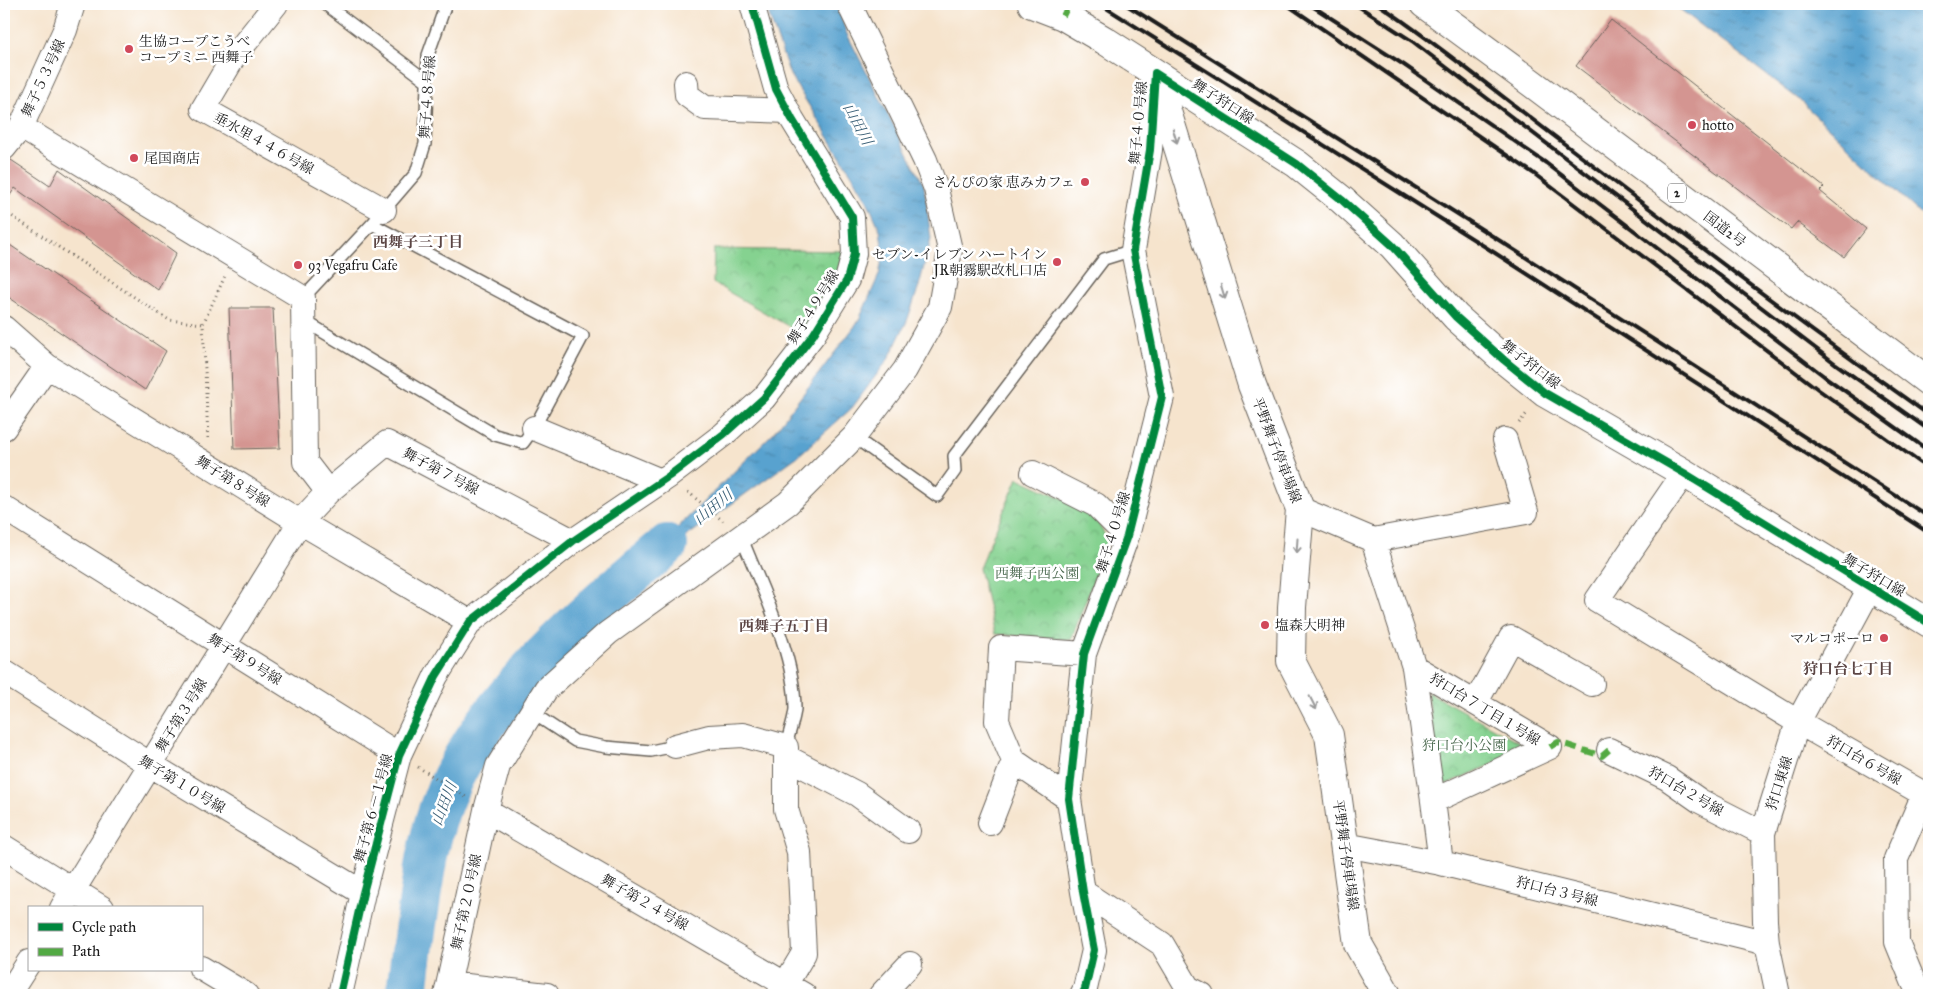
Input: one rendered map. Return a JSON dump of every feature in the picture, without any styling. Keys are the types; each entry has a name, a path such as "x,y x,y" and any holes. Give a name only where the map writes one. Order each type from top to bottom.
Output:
{"main road":[{"path":"1032,4 1062,16 1156,73"},
{"name":"国道2号","path":"1424,4 1929,382"},
{"name":"舞子狩口線","path":"1156,73 1297,164 1342,200 1392,245 1456,317 1504,360 1545,393 1684,474 1929,622"},
{"name":"平野舞子停車場線","path":"1156,73 1252,385 1300,509 1292,607 1291,661 1329,735 1358,944 1387,995"}],"street":[{"name":"舞子５３号線","path":"4,148 21,127 65,30 73,4"},
{"name":"垂水里４４６号線","path":"276,4 233,58 203,109 378,217"},
{"name":"舞子４９号線","path":"573,541 665,479 724,434 764,398 813,335 848,280 854,254 852,217 776,89 752,4"},
{"name":"舞子第２０号線","path":"447,990 486,810 498,766 546,689 608,633 788,503 854,438 905,370 940,307 950,250 936,189 924,160 848,4"},
{"name":"舞子４０号線","path":"1082,995 1094,950 1069,798 1084,654 1127,536 1162,397 1133,250 1150,150 1156,73"},
{"path":"686,83 687,95 705,108 788,111"},
{"path":"21,127 234,256 303,309 305,462 328,492"},
{"name":"舞子第８号線","path":"4,328 47,366 300,522 470,622"},
{"path":"4,428 47,366"},
{"path":"534,428 665,479"},
{"path":"1300,509 1373,540 1526,512 1505,440"},
{"name":"舞子第７号線","path":"300,522 328,492 388,443 573,541"},
{"path":"1033,473 1096,506 1127,536"},
{"name":"狩口台６号線","path":"1684,474 1597,600 1798,722 1927,796"},
{"name":"舞子第９号線","path":"4,508 399,755"},
{"name":"舞子第３号線","path":"68,899 300,522"},
{"name":"狩口台７丁目１号線","path":"1373,540 1414,667 1441,863"},
{"name":"舞子第６－１号線","path":"340,995 363,893 399,755 436,676 470,622 573,541"},
{"name":"狩口東線","path":"1778,995 1767,943 1763,833 1798,722 1870,588"},
{"path":"1476,702 1512,638 1592,684"},
{"path":"1069,798 1014,761 997,721 1000,648 1084,654"},
{"name":"狩口台７丁目１号線","path":"1414,667 1550,747 1433,801"},
{"name":"舞子第１０号線","path":"4,672 150,765 363,893"},
{"path":"675,746 709,737 743,735 786,752 857,794 908,830"},
{"name":"狩口台２号線","path":"1609,750 1667,778 1700,801 1763,833"},
{"path":"786,752 786,809 799,852 804,953 789,992"},
{"path":"990,823 1014,761"},
{"path":"1920,995 1912,981 1898,942 1896,860 1927,796"},
{"name":"舞子第２４号線","path":"486,810 789,992"},
{"name":"狩口台３号線","path":"1345,845 1441,863 1767,943"},
{"path":"4,847 68,899 94,906"},
{"path":"1083,892 1162,944 1188,988 1202,995"},
{"path":"8,995 28,964"},
{"path":"881,995 910,964"},
{"path":"202,969 246,995"},
{"path":"447,990 548,995"}],"lane":[{"path":"325,4 427,81"},
{"name":"舞子４８号線","path":"303,309 416,173 425,144 428,55 446,4"},
{"path":"303,309 494,435 523,443 534,428 583,336 378,217"},
{"path":"854,438 937,496 955,471 954,456 1104,259 1133,250"},
{"path":"741,536 782,642 792,680 795,711 786,752"},
{"path":"531,712 576,740 606,747 651,751 675,746"}],"path":[{"path":"4,211 169,320 203,324"},
{"path":"209,466 203,324 234,256"},
{"path":"1505,440 1545,393"},
{"path":"665,479 741,536"},
{"path":"399,755 486,810"}],"green space":[{"path":"714,249 843,251 841,276 802,334 713,283"},
{"name":"西舞子西公園","path":"1018,478 1092,512 1108,541 1071,640 995,634 979,568"},
{"name":"狩口台小公園","path":"1428,692 1530,748 1440,787"}],"water":[{"path":"765,4 837,4 846,32 924,185 931,239 919,286 907,321 889,358 852,408 798,456 622,583 774,432 858,322 879,275 883,254 880,230 865,196 790,75"},
{"path":"1673,4 1929,4 1929,222 1797,98"}],"building":[{"path":"1611,20 1824,187 1820,191 1866,229 1844,257 1797,222 1791,229 1576,66"},
{"path":"11,160 50,186 59,169 176,253 158,290 15,188 4,204 4,161"},
{"path":"4,241 166,351 145,390 4,294"},
{"path":"229,308 273,308 280,448 234,449"}],"waterway":[{"name":"山田川","path":"407,995 414,934 429,846 440,807 463,759 486,724 512,690 541,658 604,598 667,545"}],"railway":[{"path":"1100,4 1495,253 1929,533"},
{"path":"1125,4 1505,244 1929,517"},
{"path":"1286,4 1533,173 1819,390 1929,469"},
{"path":"1309,4 1404,65 1546,163 1824,376 1929,451"},
{"path":"1355,4 1412,41 1836,364 1929,430"},
{"path":"1378,4 1448,54 1836,348 1929,415"}],"marked path":[{"path":"1063,16 1069,4"},
{"path":"1550,747 1558,742 1602,756 1609,750"}],"cycle path":[{"path":"340,995 363,893 399,755 436,676 470,622 573,541 669,476 724,434 764,398 813,335 847,280 854,254 852,217 792,119 776,89 752,4"},
{"path":"1082,995 1094,950 1069,799 1084,654 1127,536 1162,397 1133,250 1150,150 1155,73 1297,164 1342,200 1392,245 1456,317 1504,360 1545,393 1684,473 1929,623"}],"place":[{"name":"生協コープこうべ コープミニ 西舞子","path":"129,49"},
{"name":"hotto","path":"1692,125"},
{"name":"尾国商店","path":"134,158"},
{"name":"さんぴの家 恵みカフェ","path":"1085,182"},
{"name":"セブン-イレブン ハートイン JR朝霧駅改札口店","path":"1057,262"},
{"name":"93 Vegafru Cafe","path":"298,265"},
{"name":"塩森大明神","path":"1265,625"},
{"name":"マルコポーロ","path":"1884,638"}],"district":[{"name":"西舞子三丁目","path":"418,242"},
{"name":"西舞子五丁目","path":"784,626"},
{"name":"狩口台七丁目","path":"1848,669"}]}
